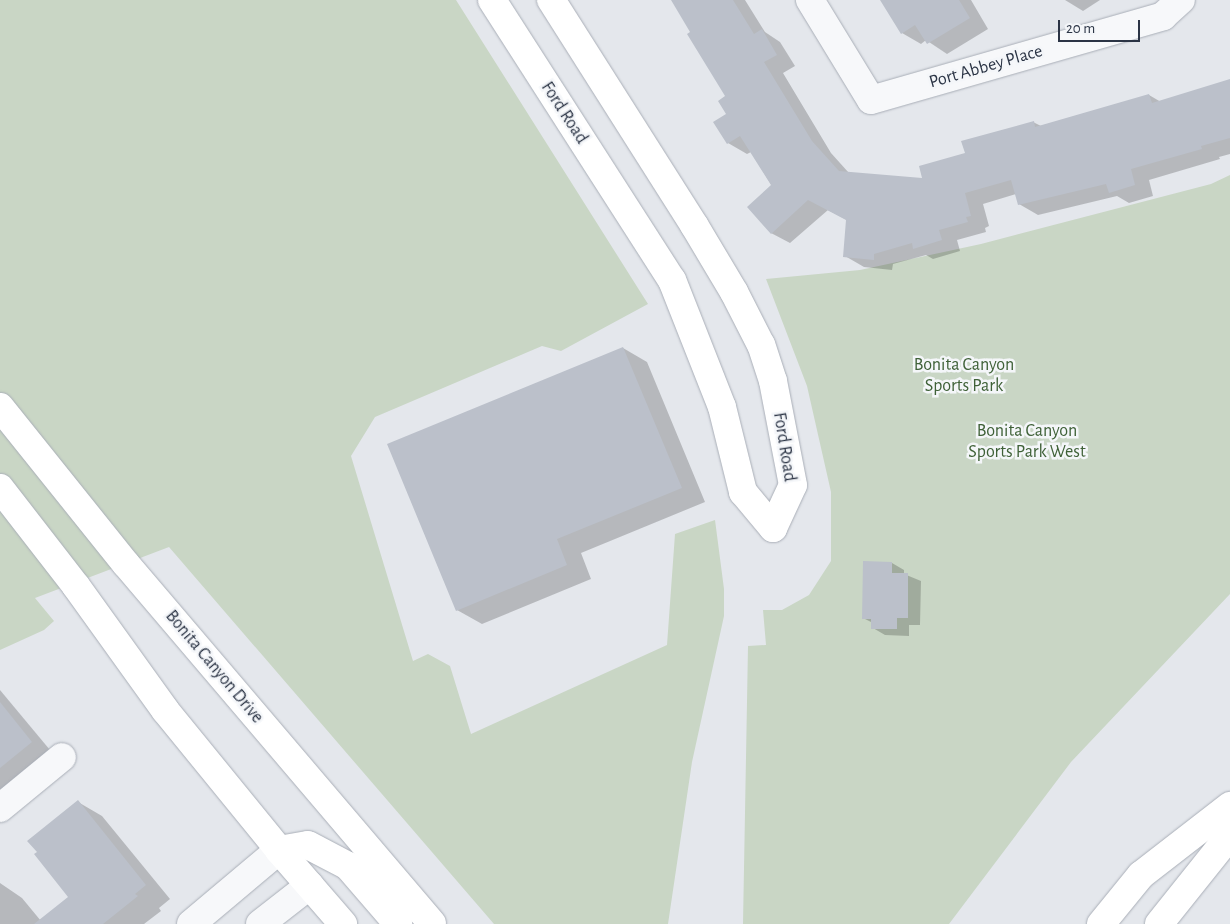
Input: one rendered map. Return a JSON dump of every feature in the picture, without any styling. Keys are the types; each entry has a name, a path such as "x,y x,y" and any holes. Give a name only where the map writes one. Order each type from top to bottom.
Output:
{"main road":[{"name":"Ford Road","path":"492,0 672,280 722,408 743,492 773,528 793,485 773,381 761,346 734,292 694,225 551,0"},
{"name":"Bonita Canyon Drive","path":"0,407 126,564 432,924"},
{"path":"0,488 76,586 166,710 279,850 343,924"},
{"path":"1101,924 1141,875 1230,806"},
{"path":"1159,924 1230,835"},
{"path":"279,850 308,845 348,866 398,924"}],"street":[{"name":"Port Abbey Place","path":"810,0 871,100 1163,16 1181,0"},
{"path":"0,808 62,757"},
{"path":"191,924 279,850"},
{"path":"260,924 310,885"}],"green space":[{"path":"0,0 456,0 648,304 561,351 542,346 375,417 351,456 413,661 428,654 450,666 471,734 667,645 675,534 715,520 724,589 724,616 692,762 668,924 494,924 169,547 35,598 54,621 44,630 0,650"},
{"name":"Bonita Canyon Sports Park West","path":"1230,175 1230,594 1071,762 949,924 743,924 748,646 766,645 763,610 782,610 809,595 831,561 831,492 807,386 766,279 860,270 981,244 1211,184"}],"building":[{"path":"671,0 733,0 754,34 762,29 777,55 764,62 812,141 839,171 922,178 919,166 965,153 961,141 1034,121 1035,127 1149,94 1152,103 1230,79 1230,138 1201,146 1202,149 1131,169 1135,185 1109,193 1106,184 1018,205 1011,180 965,193 971,216 966,217 968,222 939,230 942,240 913,249 912,243 874,254 874,260 843,257 846,220 808,200 771,234 747,207 771,185 740,136 727,144 713,122 726,114 718,101 725,96 687,34 690,32"},
{"path":"880,0 959,0 970,18 927,44 915,25 901,34"},
{"path":"623,347 682,488 557,539 567,565 456,611 387,444"},
{"path":"863,561 892,562 892,573 908,573 908,618 897,618 897,629 871,629 871,619 862,619"},
{"path":"0,702 32,742 0,768"},
{"path":"78,800 146,885 135,894 138,896 103,924 34,924 68,897 34,854 37,852 27,841"}],"park label":[{"name":"Bonita Canyon Sports Park","path":"964,376"}]}
